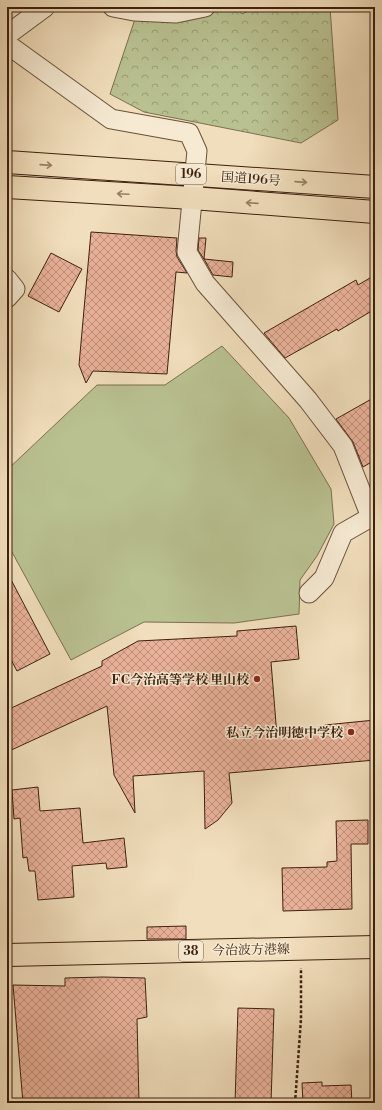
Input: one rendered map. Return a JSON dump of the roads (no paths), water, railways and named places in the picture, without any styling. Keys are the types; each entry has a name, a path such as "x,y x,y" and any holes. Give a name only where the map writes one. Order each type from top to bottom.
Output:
{"main road":[{"name":"国道196号","path":"7,162 375,187"},
{"name":"国道196号","path":"7,188 192,198 375,212"},
{"name":"今治波方港線","path":"7,955 375,946"}],"street":[{"path":"7,35 46,7"},
{"path":"113,7 134,11 176,13 205,7"},
{"path":"7,44 111,119 189,133 197,151 187,252 205,283 308,400 343,446 373,516 343,533 324,578 310,593"},
{"path":"7,279 15,289 7,298"}],"place":[{"name":"FC今治高等学校 里山校","path":"257,679"},
{"name":"私立今治明徳中学校","path":"351,732"}]}
